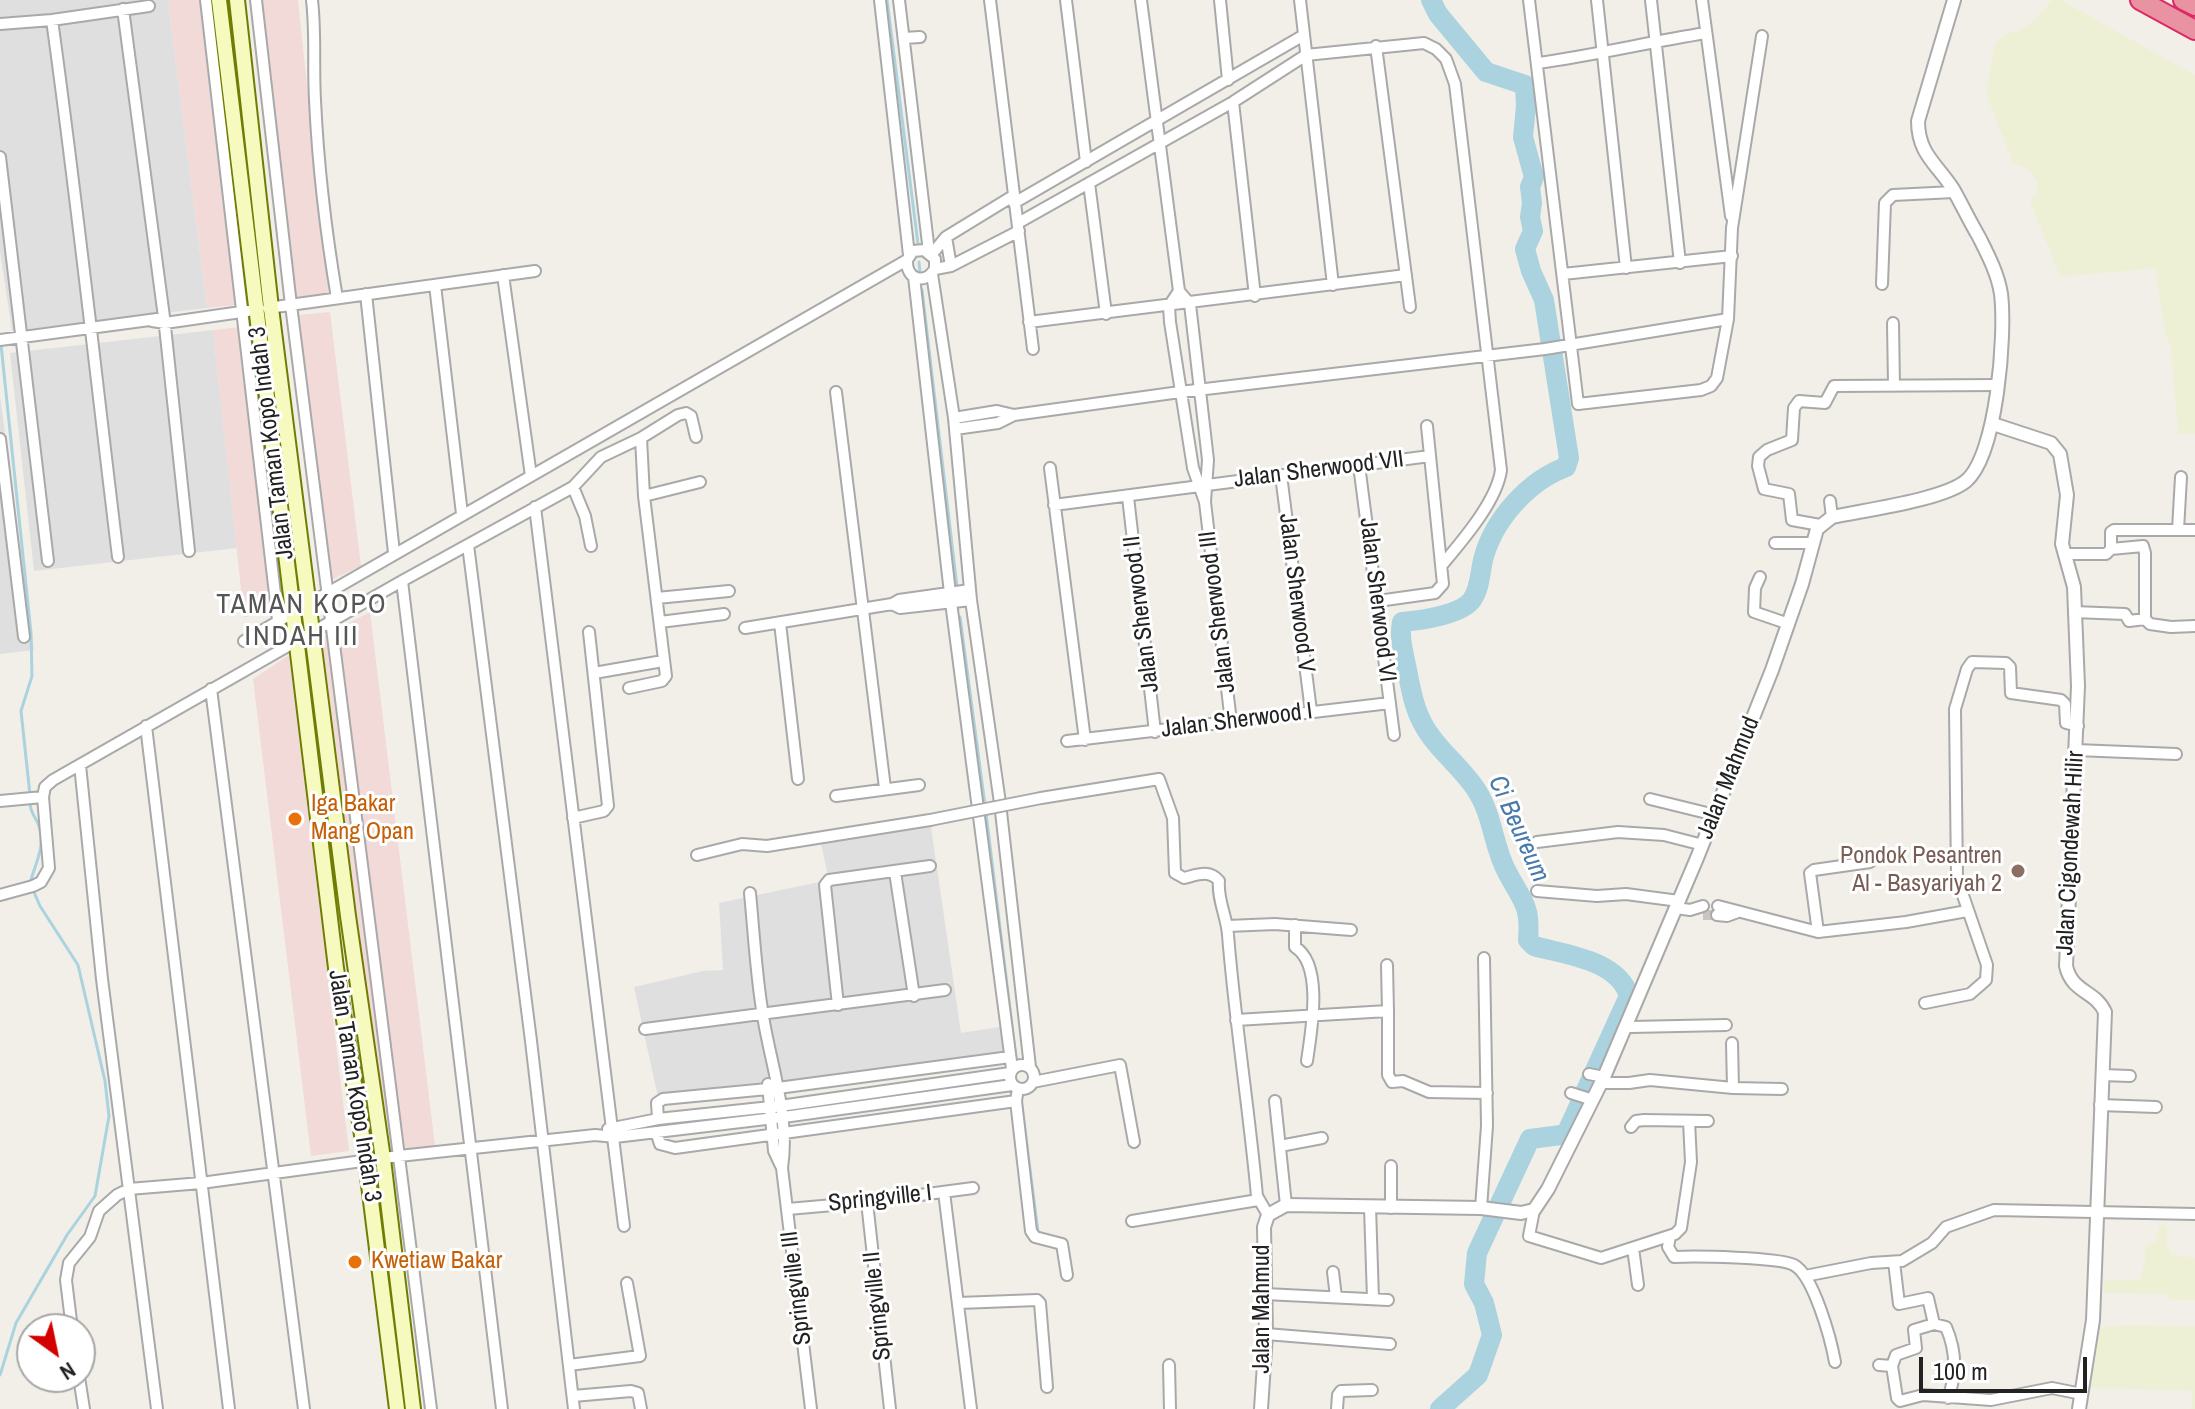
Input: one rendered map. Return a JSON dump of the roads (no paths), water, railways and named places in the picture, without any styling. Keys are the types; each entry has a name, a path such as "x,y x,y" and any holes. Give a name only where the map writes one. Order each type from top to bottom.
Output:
{"highway":[{"path":"2140,0 2195,30"},
{"path":"2183,0 2195,6"}],"main road":[{"name":"Jalan Taman Kopo Indah 3","path":"219,0 228,135 309,601 413,1409"},
{"name":"Jalan Taman Kopo Indah 3","path":"237,0 256,310 285,616 295,642 397,1409"},
{"path":"223,32 239,29"}],"street":[{"path":"206,0 228,135"},
{"path":"256,0 291,305 431,1409"},
{"path":"312,0 316,37 315,101 331,267 337,298"},
{"path":"880,0 907,261 914,277 950,598 977,790 1031,1231 1035,1237 1062,1244 1067,1275"},
{"path":"899,0 955,424 971,595 1033,1082"},
{"path":"990,0 1033,349"},
{"path":"1066,0 1086,162"},
{"path":"1141,0 1179,291 1190,304 1200,390 1203,485"},
{"path":"1220,0 1228,80"},
{"path":"1300,0 1333,285"},
{"path":"1529,0 1563,274 1564,346 1578,404 1701,390 1711,386 1717,378 1728,319 1732,228 1702,0"},
{"path":"1597,0 1626,268"},
{"path":"1651,0 1680,263"},
{"path":"1954,0 1918,130 1929,161 1954,192 1993,267 2001,293 1997,385 1993,424 1976,472 1956,488 1832,517 1820,525 1792,520 1789,494 1764,489 1760,483 1759,457 1767,450 1792,440 1794,408 1799,401 1825,403 1834,386 1997,385"},
{"path":"0,24 149,6"},
{"path":"123,9 165,320 189,551"},
{"path":"52,20 74,177 89,329 118,557"},
{"path":"1538,63 1603,54 1706,33"},
{"path":"931,253 946,237 1086,162 1304,35"},
{"path":"1732,228 1762,36"},
{"path":"904,38 920,37"},
{"path":"914,277 923,279 951,266 1233,102 1306,55 1424,43 1436,49 1452,71 1499,444 1499,482 1460,544 1442,565 1443,584 1435,593 1378,601"},
{"path":"1376,46 1410,307"},
{"path":"1233,102 1255,296"},
{"path":"0,157 48,561"},
{"path":"1089,183 1106,314"},
{"path":"1882,284 1885,203 1888,198 1893,195 1954,192"},
{"path":"946,237 951,266"},
{"path":"244,641 907,261 919,249 931,253"},
{"path":"1563,274 1732,256"},
{"path":"0,340 221,311 256,310 535,271"},
{"path":"503,275 531,476"},
{"path":"1029,322 1406,275"},
{"path":"435,285 462,514"},
{"path":"1179,291 1169,306 1180,392 1203,485"},
{"path":"366,294 394,553"},
{"path":"955,424 997,411 1014,415 1545,349 1728,319"},
{"path":"1893,323 1894,386"},
{"path":"836,392 885,788"},
{"path":"0,895 41,882 49,868 40,798 53,780 333,619 573,487 601,457 641,438 678,415 686,413 694,421 696,437"},
{"name":"Jalan Cigondewah Hilir","path":"1993,424 2048,440 2059,451 2067,495 2062,544 2074,587 2078,726 2066,966 2068,977 2074,985 2103,1007 2099,1211 2093,1320 2079,1409"},
{"name":"Jalan Sherwood VII","path":"1427,426 1442,565"},
{"path":"629,688 664,680 644,496 641,438"},
{"path":"0,439 24,637"},
{"path":"594,440 601,457"},
{"name":"Jalan Sherwood VII","path":"1203,485 1430,456"},
{"name":"Jalan Sherwood VI","path":"1359,465 1394,735"},
{"path":"1050,468 1085,740"},
{"name":"Jalan Sherwood V","path":"1281,475 1311,711"},
{"path":"2178,530 2181,477"},
{"path":"644,496 700,482"},
{"path":"1054,505 1203,485"},
{"name":"Jalan Sherwood III","path":"1203,485 1231,722"},
{"path":"573,487 585,516 591,546"},
{"name":"Jalan Sherwood II","path":"1128,497 1155,732"},
{"path":"1830,501 1832,517"},
{"path":"535,507 624,1226"},
{"name":"Jalan Mahmud","path":"1534,1210 1548,1189 1582,1096 1598,1077 1626,1025 1703,845 1789,624 1820,525"},
{"path":"2111,549 2111,532 2114,530 2195,530"},
{"path":"1775,543 1812,543"},
{"path":"468,545 574,1409"},
{"path":"2064,554 2102,555 2111,549 2143,546 2145,619 2150,624 2171,627 2195,626"},
{"path":"1760,577 1755,588 1754,612 1789,624"},
{"path":"402,581 502,1409"},
{"path":"657,598 729,591"},
{"path":"745,628 892,604 900,608 971,595"},
{"path":"2074,612 2119,613 2126,615 2129,621 2145,619"},
{"path":"660,622 724,614"},
{"path":"780,623 798,779"},
{"path":"573,818 604,811 608,806 589,632"},
{"path":"1925,1003 1970,994 1986,980 1987,965 1957,878 1955,709 1967,669 1972,662 1981,660 2006,663 2010,667 2011,693 2061,700 2065,704 2066,723 2078,726"},
{"path":"594,673 663,661"},
{"path":"211,689 304,1409"},
{"name":"Jalan Sherwood I","path":"1067,741 1390,703"},
{"path":"146,726 229,1409"},
{"path":"2076,750 2176,754"},
{"path":"80,765 157,1409"},
{"path":"697,855 742,844 767,846 1159,779 1173,818 1175,873 1184,878 1205,873 1214,875 1219,881 1228,926 1258,1200 1268,1215"},
{"path":"836,796 919,785"},
{"path":"977,790 996,786"},
{"path":"0,801 40,798"},
{"path":"1650,799 1715,815"},
{"path":"1537,842 1618,832 1664,835 1703,845"},
{"path":"1818,932 1810,873 1870,862"},
{"path":"838,1005 825,885 829,880 930,866"},
{"path":"895,872 914,996"},
{"path":"1537,891 1597,896 1626,894 1703,911"},
{"name":"Springville III","path":"750,893 771,1058 777,1135 774,1151 782,1168 788,1209 811,1409"},
{"path":"1718,911 1738,912 1818,932 1967,911"},
{"path":"348,916 369,915"},
{"path":"1228,926 1295,925 1351,930"},
{"path":"1295,925 1295,947 1310,964 1313,1016 1307,1061"},
{"path":"1483,1208 1487,1126 1484,958"},
{"path":"1387,965 1388,1078 1392,1082 1403,1081 1429,1092 1487,1093"},
{"path":"645,1029 945,990"},
{"path":"1236,1020 1388,1011"},
{"path":"1626,1025 1726,1025"},
{"path":"1732,1043 1733,1088"},
{"path":"658,1119 657,1103 663,1099 1010,1057"},
{"path":"1013,1079 1021,1064 1030,1067"},
{"path":"614,1132 656,1132 1013,1079 1027,1088 1033,1082 1120,1065 1134,1142"},
{"path":"2102,1075 2130,1076"},
{"path":"1598,1077 1782,1089"},
{"path":"656,1132 660,1144 675,1148 1016,1101"},
{"path":"1275,1101 1286,1205 1483,1208 1528,1213 1534,1210"},
{"path":"2100,1105 2156,1107"},
{"path":"70,1313 66,1280 69,1263 90,1237 99,1211 129,1189 595,1135 658,1119 776,1112"},
{"path":"1631,1127 1636,1121 1644,1120 1708,1121"},
{"path":"1534,1210 1529,1236 1601,1258 1670,1236 1681,1228 1691,1162 1689,1121"},
{"path":"1280,1146 1322,1138"},
{"path":"1391,1166 1391,1208"},
{"name":"Springville I","path":"788,1209 973,1188"},
{"path":"944,1192 971,1409"},
{"path":"1132,1221 1258,1200"},
{"name":"Springville II","path":"867,1202 890,1409"},
{"name":"Jalan Mahmud","path":"1261,1409 1266,1334 1264,1227 1268,1215 1286,1205"},
{"path":"1370,1207 1373,1299"},
{"path":"1805,1276 1871,1263 1902,1261 1932,1243 1946,1227 1994,1210 2195,1214"},
{"path":"1670,1236 1668,1247 1674,1257 1707,1255 1795,1266 1805,1276 1831,1339 1835,1362"},
{"path":"1633,1248 1638,1285"},
{"path":"1894,1262 1899,1304 1928,1298 1934,1324"},
{"path":"1333,1272 1336,1297"},
{"path":"569,1365 640,1356 627,1283"},
{"path":"1265,1294 1388,1300"},
{"path":"959,1303 1037,1300 1040,1303 1047,1387"},
{"path":"1948,1398 1953,1383 1954,1347 1946,1327 1934,1324 1914,1330 1916,1348 1896,1355 1892,1366 1900,1401 1923,1395 1948,1398 1991,1400 2052,1388 2082,1394"},
{"path":"404,1330 420,1328"},
{"path":"1266,1334 1390,1344"},
{"path":"1169,1365 1170,1409"},
{"path":"1879,1365 1892,1366"},
{"path":"1337,1409 1341,1391 1372,1390"},
{"path":"573,1396 631,1391 638,1393 641,1409"}],"waterway":[{"path":"887,0 918,244"},
{"name":"Ci Beureum","path":"1431,0 1438,14 1486,72 1525,85 1523,137 1534,177 1530,187 1533,231 1525,249 1544,300 1569,458 1566,467 1538,482 1504,517 1488,545 1478,587 1471,601 1448,614 1402,622 1403,649 1414,702 1423,724 1471,782 1482,801 1502,862 1527,910 1528,940 1534,946 1603,967 1623,984 1629,996 1567,1132 1530,1139 1477,1253 1474,1284 1484,1303 1492,1335 1478,1375 1440,1409"},
{"path":"919,262 920,273"},
{"path":"922,290 957,587"},
{"path":"0,335 31,633 32,676 21,711 30,795"},
{"path":"960,617 985,805"},
{"path":"30,803 41,833 39,855 30,883"},
{"path":"986,813 1016,1059"},
{"path":"0,1375 16,1323 67,1235 95,1196 109,1116 105,1081 78,965 33,890"},
{"path":"1022,1107 1038,1232"}],"tunnel":[{"path":"1703,915 1717,915"}],"place":[{"name":"Iga Bakar Mang Opan","path":"295,819"},
{"name":"Pondok Pesantren Al - Basyariyah 2","path":"2018,871"},
{"name":"Kwetiaw Bakar","path":"355,1262"}],"district":[{"name":"TAMAN KOPO INDAH III","path":"302,621"}]}
